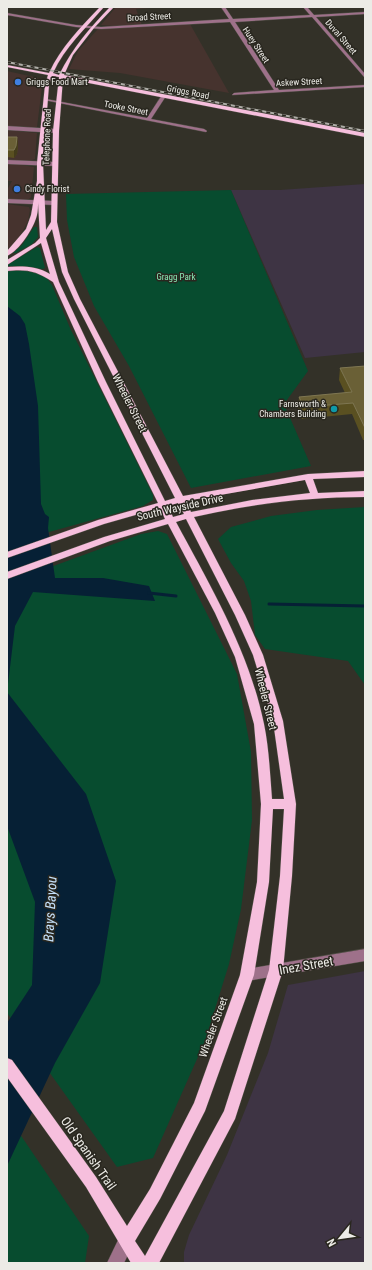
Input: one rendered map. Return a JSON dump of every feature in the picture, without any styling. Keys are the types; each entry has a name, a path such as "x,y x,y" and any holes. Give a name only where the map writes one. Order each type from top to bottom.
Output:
{"main road":[{"name":"Telephone Road","path":"7,254 13,249 29,229 38,203 40,164 49,76 60,54 102,7"},
{"name":"Telephone Road","path":"54,222 57,102 60,78 71,55 93,27 112,7"},
{"name":"Griggs Road","path":"7,66 49,76"},
{"name":"Griggs Road","path":"7,70 49,76 365,135"},
{"name":"Griggs Road","path":"163,97 365,139"},
{"name":"Wheeler Street","path":"38,203 43,238 56,282 99,375 171,521 220,613 240,657 259,724 267,804 263,882 247,975 200,1106 155,1194 127,1240"},
{"name":"Wheeler Street","path":"54,222 65,272 77,299 240,615 258,655 278,721 290,804 286,876 276,970 230,1114 150,1263"},
{"path":"7,263 37,244 54,222"},
{"path":"7,269 37,270 48,274 56,282"},
{"name":"South Wayside Drive","path":"7,555 101,522 181,499 308,477 365,474"},
{"path":"308,477 315,496"},
{"name":"South Wayside Drive","path":"7,576 106,540 189,516 234,507 315,496 365,494"},
{"path":"240,657 258,655"},
{"path":"267,804 290,804"},
{"name":"Old Spanish Trail","path":"7,1064 91,1182 140,1263"}],"street":[{"name":"Huey Street","path":"223,7 277,91"},
{"name":"Duval Street","path":"305,7 365,77"},
{"name":"Broad Street","path":"7,14 84,27 93,27 365,13"},
{"name":"Askew Street","path":"234,94 365,86"},
{"path":"148,120 163,97"},
{"name":"Tooke Street","path":"46,100 204,131"},
{"path":"7,128 56,131"},
{"path":"7,162 55,164"},
{"path":"7,201 54,203"},
{"name":"Inez Street","path":"247,975 365,954"},
{"path":"115,1263 127,1240"}],"shaded area":[{"path":"116,7 163,7 136,9 142,25 101,25"},
{"path":"190,24 229,93 120,73 69,69 78,51 98,29"},
{"path":"7,71 43,79 37,127 7,127"},
{"path":"7,130 37,133 35,159 30,161 7,161"},
{"path":"7,163 34,167 31,197 29,199 7,200 7,190 12,181 7,181"},
{"path":"365,184 365,352 305,358 231,190 280,190"},
{"path":"7,204 29,207 30,210 28,221 20,236 7,250"},
{"path":"365,971 365,1263 184,1263 184,1252 189,1235 227,1155 268,1053 288,985"}],"green space":[{"name":"Gragg Park","path":"231,190 308,371 284,404 311,466 191,488 129,366 94,306 74,257 67,220 66,194"},
{"path":"34,227 37,227 38,237 32,244 16,253 13,253 22,245"},
{"path":"37,247 40,248 45,268 42,269 7,265"},
{"path":"24,270 46,277 52,285 70,328 153,495 153,500 143,506 49,532 7,547 7,271"},
{"path":"365,507 365,685 348,661 265,649 255,635 251,601 244,581 231,563 218,539 231,527 271,516 317,510"},
{"path":"158,531 167,534 237,674 251,752 252,820 241,909 229,964 205,1041 153,1158 117,1167 7,1013 7,583 141,534"},
{"path":"7,1115 89,1236 85,1263 7,1263"}],"water":[{"path":"7,306 20,316 25,324 29,344 38,406 41,504 45,514 49,517 48,528 55,578 103,578 149,586 155,601 33,592 15,626 7,692"},
{"name":"Brays Bayou","path":"7,692 86,794 116,881 100,983 55,1063 7,1166 7,1023 32,985 35,902 7,826"}],"building":[{"path":"7,137 17,137 14,150 7,150"},
{"path":"365,366 365,428 353,403 304,407 299,397 352,392 340,368"}],"waterway":[{"path":"149,593 176,596"},
{"path":"269,604 365,606"}],"railway":[{"path":"7,62 365,131"}],"place":[{"name":"Griggs Food Mart","path":"18,82"},
{"name":"Cindy Florist","path":"17,189"},
{"name":"Farnsworth & Chambers Building","path":"334,409"}]}
